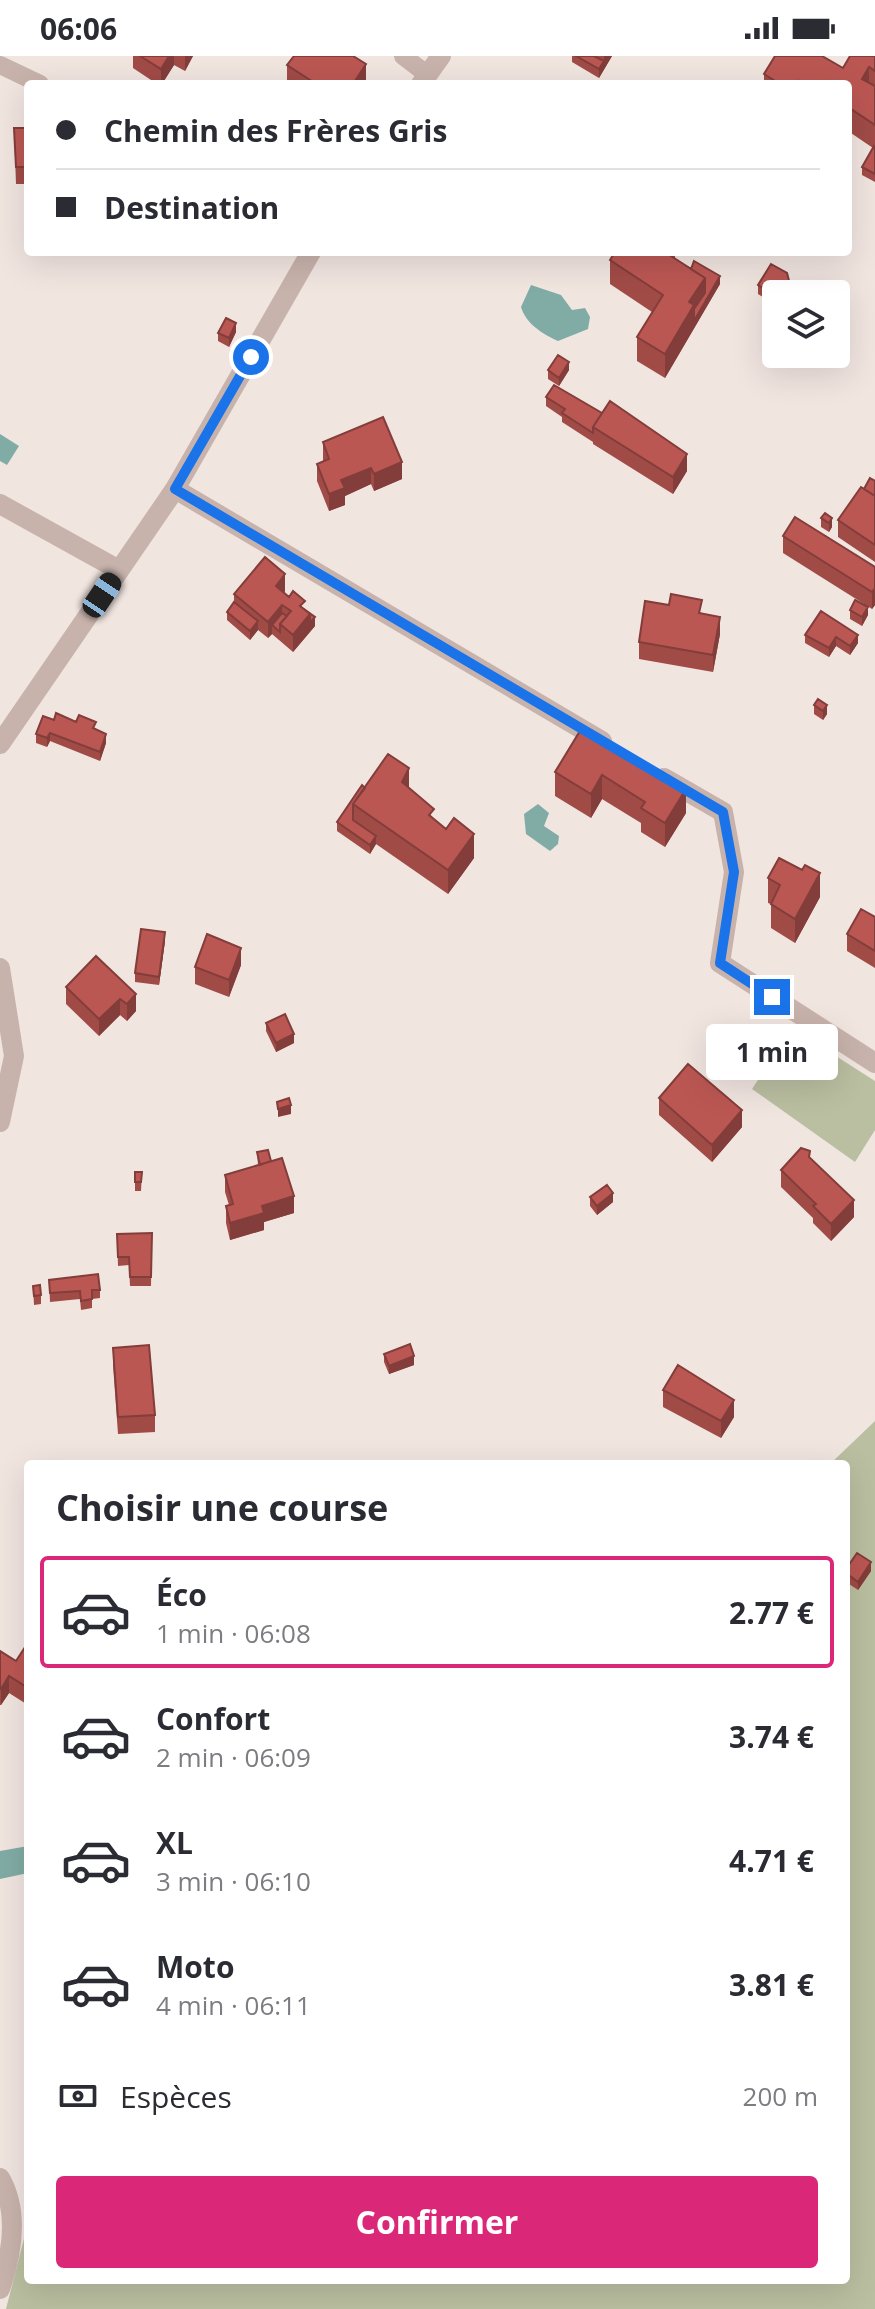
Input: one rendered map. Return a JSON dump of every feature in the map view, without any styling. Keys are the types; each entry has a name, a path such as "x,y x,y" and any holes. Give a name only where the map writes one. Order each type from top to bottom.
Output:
{"street":[{"path":"424,79 441,56"},
{"path":"0,744 175,489 309,256"},
{"path":"175,489 613,748"},
{"path":"0,504 119,570"},
{"path":"641,764 723,812 734,872 720,963 875,1063"},
{"path":"0,968 14,1056 0,1122"},
{"path":"0,2178 9,2194 11,2255 0,2289"}],"lane":[{"path":"403,56 424,79"},
{"path":"0,65 32,80"}],"green space":[{"path":"792,1028 875,1081 875,1130 855,1162 752,1089"},
{"path":"875,1421 875,2309 6,2309 24,2239 24,2284 850,2284 850,1460 834,1460"}],"water":[{"path":"531,285 561,295 572,310 585,308 590,317 588,329 558,341 536,328 521,307"},
{"path":"0,434 19,446 7,465 0,461"},
{"path":"538,804 549,813 544,826 559,836 558,844 550,851 526,834 524,814"},
{"path":"24,1847 24,1874 0,1879 0,1851"}],"building":[{"path":"140,56 169,56 161,69"},
{"path":"294,56 353,56 366,64 356,80 310,80 287,65"},
{"path":"576,56 594,56 604,61 599,69"},
{"path":"775,56 822,56 843,68 850,56 875,56 875,71 869,67 862,79 875,86 875,125 852,110 852,80 774,80 764,74"},
{"path":"14,128 24,128 24,167 16,167"},
{"path":"875,147 875,174 862,167"},
{"path":"612,256 671,256 705,278 689,302 694,305 665,354 637,337 663,295 610,260"},
{"path":"694,261 720,276 694,321 694,309 705,293 705,278 691,269"},
{"path":"771,264 787,273 789,280 762,280 762,287 758,285"},
{"path":"226,318 236,323 229,338 218,333"},
{"path":"558,355 569,362 559,378 548,370"},
{"path":"554,385 602,413 593,427 593,433 562,413 565,409 546,397"},
{"path":"610,401 687,454 673,477 593,427"},
{"path":"383,417 402,462 374,474 371,468 341,480 345,488 329,494 317,464 329,459 323,442"},
{"path":"870,478 875,481 875,496 864,489"},
{"path":"861,487 875,496 875,545 838,520"},
{"path":"825,513 832,518 829,523 821,518"},
{"path":"795,517 875,567 875,588 872,592 783,536"},
{"path":"265,557 285,574 276,586 289,597 293,591 305,601 300,606 310,614 293,635 280,624 291,611 282,605 268,622 234,594"},
{"path":"671,594 702,600 699,613 720,617 713,655 639,642 645,601 669,605"},
{"path":"855,600 868,607 862,617 850,610"},
{"path":"234,602 258,621 250,631 227,612"},
{"path":"821,611 858,635 850,646 836,637 829,648 805,635"},
{"path":"282,613 287,616 280,624 280,632 272,625"},
{"path":"818,699 827,705 823,711 814,705"},
{"path":"56,713 76,722 79,715 96,722 93,728 106,734 100,752 50,733 47,738 36,734 43,716 54,720"},
{"path":"583,726 686,789 665,823 641,808 645,802 602,775 591,794 555,772"},
{"path":"388,754 409,768 402,782 434,809 429,815 446,829 454,818 474,834 448,870 353,804"},
{"path":"362,785 365,788 353,804 353,820 376,836 370,845 337,822"},
{"path":"779,858 802,870 805,865 820,873 795,919 771,904 780,885 768,878"},
{"path":"861,909 875,917 875,951 847,934"},
{"path":"141,929 165,932 159,977 135,973"},
{"path":"207,934 241,948 229,980 195,967"},
{"path":"96,956 136,994 127,1004 120,999 99,1019 66,987"},
{"path":"285,1014 294,1034 276,1043 266,1023"},
{"path":"688,1064 742,1110 712,1145 659,1098"},
{"path":"289,1098 291,1105 278,1109 277,1102"},
{"path":"801,1148 810,1151 809,1157 854,1200 831,1224 813,1206 816,1204 781,1170"},
{"path":"268,1150 271,1161 260,1165 257,1152"},
{"path":"282,1158 294,1196 262,1206 264,1213 230,1223 226,1206 233,1204 225,1175"},
{"path":"135,1172 142,1172 141,1182 135,1182"},
{"path":"607,1185 613,1193 597,1206 590,1197"},
{"path":"152,1233 151,1277 130,1277 129,1257 118,1257 117,1234"},
{"path":"98,1274 100,1290 92,1290 92,1299 81,1301 80,1291 50,1293 49,1280"},
{"path":"40,1285 41,1295 34,1296 33,1286"},
{"path":"410,1344 414,1356 389,1366 384,1354"},
{"path":"149,1345 155,1415 118,1417 113,1348"},
{"path":"678,1365 734,1400 721,1421 663,1390"},
{"path":"857,1553 871,1562 858,1582 850,1576 850,1563"},
{"path":"24,1649 24,1685 9,1676 1,1689 0,1651 16,1661"}],"route":[{"path":"251,357 175,489 723,812 734,872 720,963 772,997"}]}
